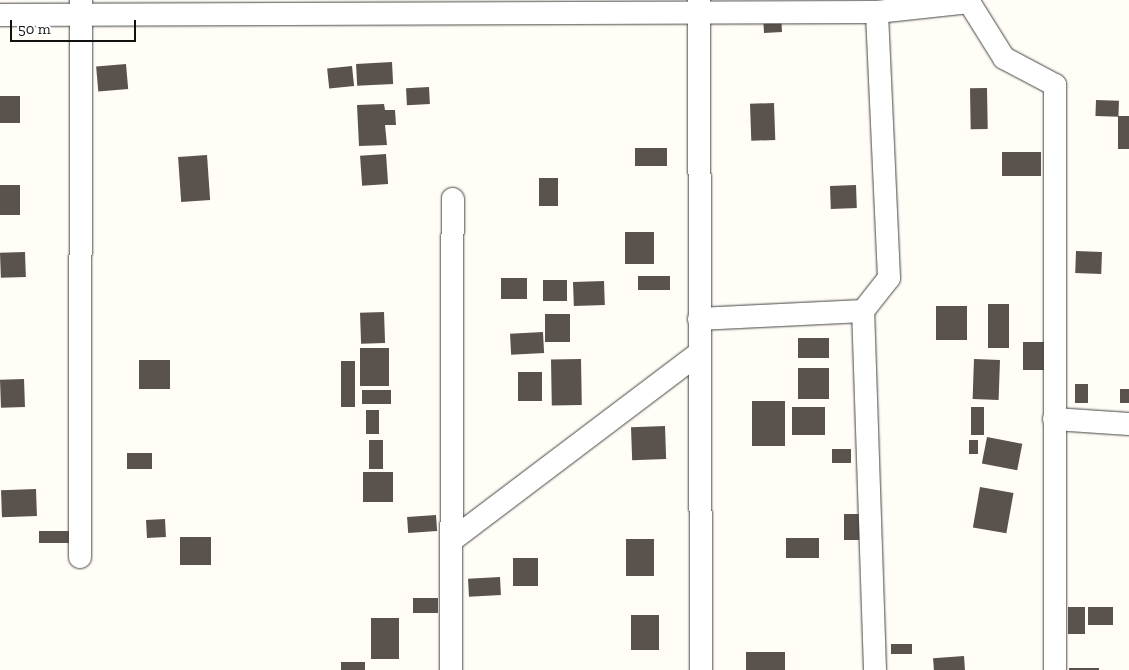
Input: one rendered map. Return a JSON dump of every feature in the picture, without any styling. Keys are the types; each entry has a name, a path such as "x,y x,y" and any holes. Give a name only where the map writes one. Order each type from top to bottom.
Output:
{"street":[{"path":"0,15 81,7 699,6 877,12 969,2 1004,58 1055,85 1055,670"},
{"path":"699,6 701,670"},
{"path":"80,558 81,7"},
{"path":"875,670 863,311 888,278 877,12"},
{"path":"451,670 453,199"},
{"path":"699,319 863,311"},
{"path":"452,540 699,353"},
{"path":"1054,419 1129,424"}],"building":[{"path":"781,13 782,32 764,33 763,14"},
{"path":"392,62 393,84 357,86 356,64"},
{"path":"126,64 128,89 98,92 96,67"},
{"path":"352,66 354,86 329,89 327,69"},
{"path":"429,87 430,104 407,105 406,88"},
{"path":"970,88 987,88 988,129 971,129"},
{"path":"0,96 20,96 20,123 0,123"},
{"path":"1096,100 1119,101 1118,117 1095,116"},
{"path":"774,103 775,140 751,141 750,104"},
{"path":"384,104 385,110 395,110 396,125 385,125 387,145 359,146 357,105"},
{"path":"1118,116 1129,116 1129,149 1118,149"},
{"path":"635,148 667,148 667,166 635,166"},
{"path":"1002,152 1041,152 1041,176 1002,176"},
{"path":"386,154 388,184 362,186 360,156"},
{"path":"207,155 210,200 181,202 178,157"},
{"path":"539,178 558,178 558,206 539,206"},
{"path":"0,185 20,185 20,215 0,215"},
{"path":"856,185 857,208 831,209 830,186"},
{"path":"625,232 654,232 654,264 625,264"},
{"path":"1076,251 1102,252 1101,274 1075,273"},
{"path":"25,252 26,277 1,278 0,253"},
{"path":"638,276 670,276 670,290 638,290"},
{"path":"501,278 527,278 527,299 501,299"},
{"path":"543,280 567,280 567,301 543,301"},
{"path":"604,281 605,305 574,306 573,282"},
{"path":"988,304 1009,304 1009,348 988,348"},
{"path":"936,306 967,306 967,340 936,340"},
{"path":"384,312 385,343 361,344 360,313"},
{"path":"545,314 570,314 570,342 545,342"},
{"path":"543,332 544,353 511,355 510,334"},
{"path":"798,338 829,338 829,358 798,358"},
{"path":"1023,342 1044,342 1044,370 1023,370"},
{"path":"360,348 389,348 389,386 360,386"},
{"path":"581,359 582,405 552,406 551,360"},
{"path":"974,359 1000,360 999,400 973,399"},
{"path":"139,360 170,360 170,389 139,389"},
{"path":"341,361 355,361 355,407 341,407"},
{"path":"798,368 829,368 829,399 798,399"},
{"path":"518,372 542,372 542,401 518,401"},
{"path":"24,379 25,407 1,408 0,380"},
{"path":"1075,384 1088,384 1088,403 1075,403"},
{"path":"1120,389 1129,389 1129,403 1120,403"},
{"path":"362,390 391,390 391,404 362,404"},
{"path":"752,401 785,401 785,446 752,446"},
{"path":"792,407 825,407 825,435 792,435"},
{"path":"971,407 984,407 984,435 971,435"},
{"path":"366,410 379,410 379,434 366,434"},
{"path":"665,426 666,459 632,460 631,427"},
{"path":"987,437 1022,444 1017,470 982,464"},
{"path":"369,440 383,440 383,469 369,469"},
{"path":"969,440 978,440 978,454 969,454"},
{"path":"832,449 851,449 851,463 832,463"},
{"path":"127,453 152,453 152,469 127,469"},
{"path":"363,472 393,472 393,502 363,502"},
{"path":"980,487 1013,493 1006,533 973,527"},
{"path":"36,489 37,516 2,517 1,490"},
{"path":"844,514 861,514 861,540 844,540"},
{"path":"436,515 437,531 408,533 407,517"},
{"path":"165,519 166,537 147,538 146,520"},
{"path":"39,531 69,531 69,543 39,543"},
{"path":"180,537 211,537 211,565 180,565"},
{"path":"786,538 819,538 819,558 786,558"},
{"path":"626,539 654,539 654,576 626,576"},
{"path":"513,558 538,558 538,586 513,586"},
{"path":"500,577 501,595 469,597 468,579"},
{"path":"413,598 438,598 438,613 413,613"},
{"path":"1068,607 1085,607 1085,634 1068,634"},
{"path":"1088,607 1113,607 1113,625 1088,625"},
{"path":"631,615 659,615 659,650 631,650"},
{"path":"371,618 399,618 399,659 371,659"},
{"path":"891,644 912,644 912,654 891,654"},
{"path":"746,652 785,652 785,670 746,670"},
{"path":"964,656 965,670 934,670 933,658"},
{"path":"341,662 365,662 365,670 341,670"},
{"path":"1069,668 1099,668 1099,670 1069,670"}]}
